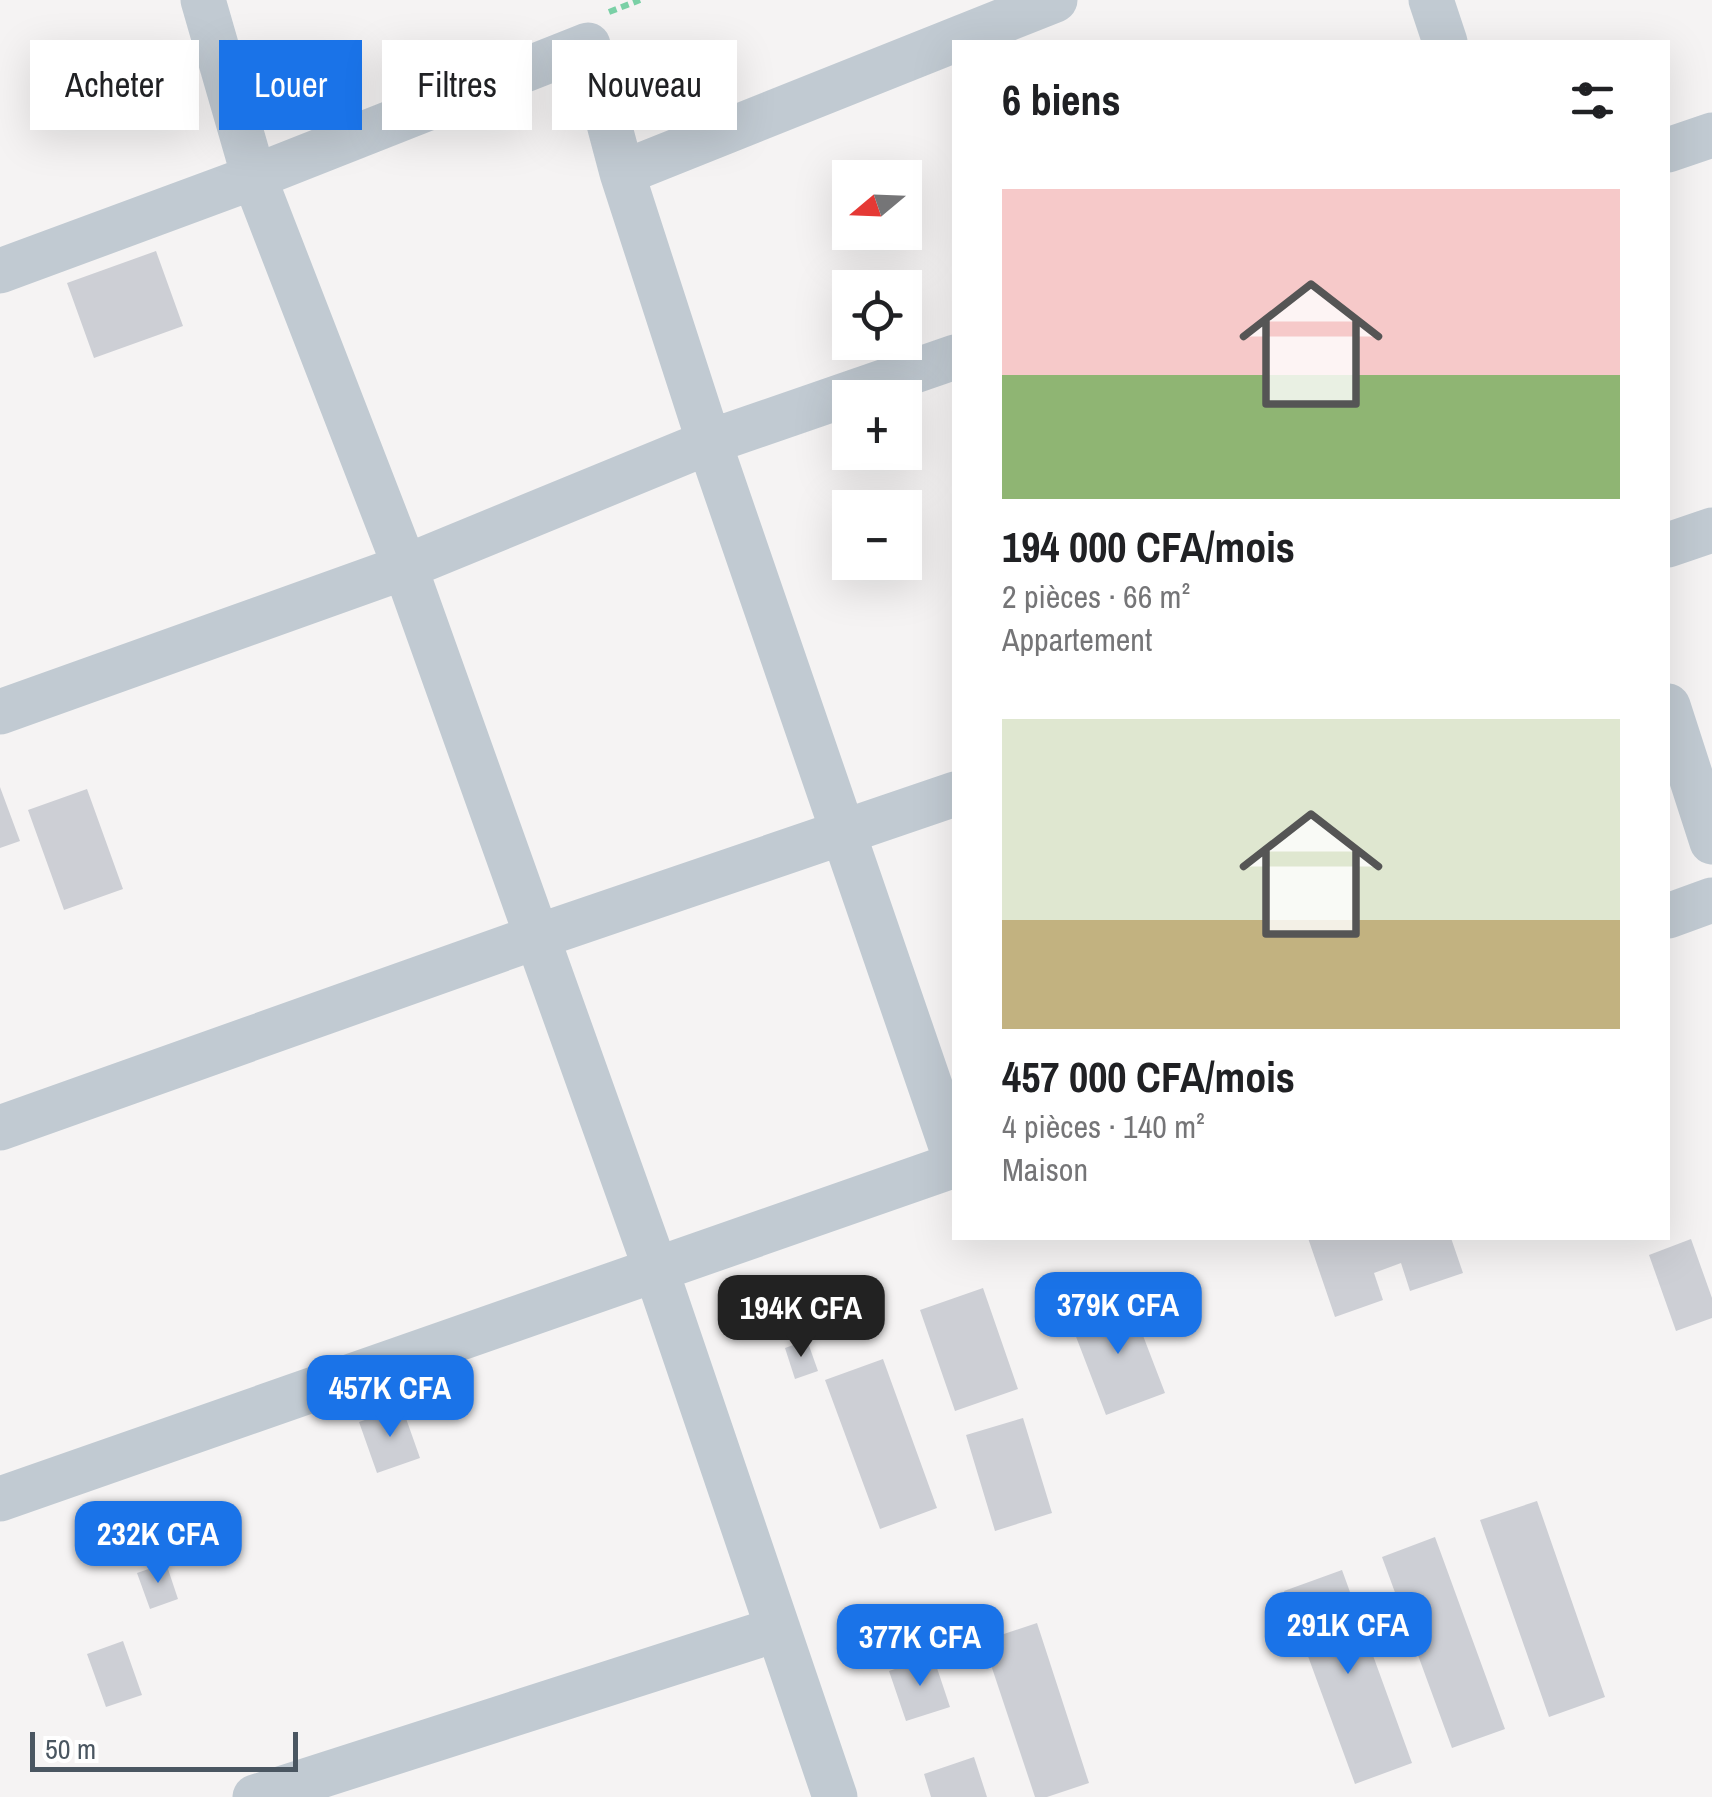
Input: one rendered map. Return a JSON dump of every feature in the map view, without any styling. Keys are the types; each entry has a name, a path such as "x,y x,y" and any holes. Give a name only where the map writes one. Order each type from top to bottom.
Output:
{"street":[{"path":"203,0 254,176 404,567 656,1270 835,1797"},
{"path":"1431,0 1444,40"},
{"path":"966,40 1033,14"},
{"path":"0,271 588,45 622,173 709,442 952,1153"},
{"path":"622,173 952,45"},
{"path":"1670,149 1712,135"},
{"path":"0,712 404,567 709,442 952,358"},
{"path":"1670,544 1712,530"},
{"path":"1670,712 1712,842"},
{"path":"0,1128 536,937 952,795"},
{"path":"1670,915 1712,900"},
{"path":"0,1500 952,1163"},
{"path":"254,1797 778,1629"}],"building":[{"path":"156,251 183,326 94,358 67,283"},
{"path":"0,787 20,841 0,848"},
{"path":"87,789 123,889 64,910 28,810"},
{"path":"1691,1239 1712,1298 1712,1318 1676,1331 1649,1255"},
{"path":"1309,1240 1452,1240 1463,1273 1410,1291 1401,1263 1374,1273 1383,1300 1335,1317"},
{"path":"983,1288 1018,1389 955,1411 920,1310"},
{"path":"810,1291 819,1317 789,1328 780,1301"},
{"path":"1129,1299 1165,1393 1106,1415 1070,1321"},
{"path":"807,1340 818,1371 795,1379 785,1348"},
{"path":"883,1359 937,1508 880,1529 825,1380"},
{"path":"402,1407 420,1458 377,1473 359,1422"},
{"path":"1023,1418 1052,1513 995,1531 966,1435"},
{"path":"1537,1501 1605,1697 1549,1717 1480,1520"},
{"path":"1435,1537 1505,1729 1452,1748 1382,1557"},
{"path":"166,1563 178,1599 150,1609 137,1573"},
{"path":"1342,1570 1412,1763 1355,1784 1284,1591"},
{"path":"1037,1623 1089,1783 1047,1797 1035,1797 983,1641"},
{"path":"123,1641 142,1695 106,1707 87,1654"},
{"path":"933,1656 950,1707 906,1721 889,1671"},
{"path":"974,1757 987,1797 931,1797 924,1774"}]}
